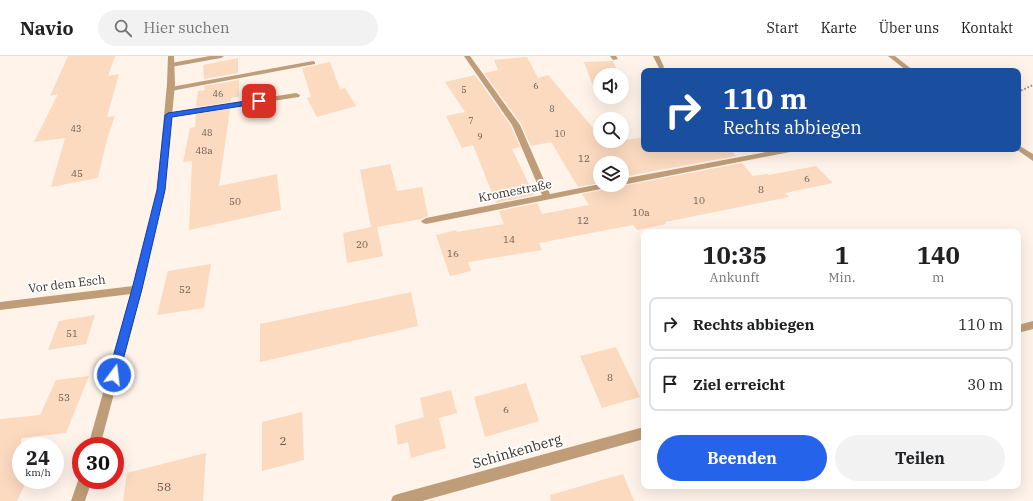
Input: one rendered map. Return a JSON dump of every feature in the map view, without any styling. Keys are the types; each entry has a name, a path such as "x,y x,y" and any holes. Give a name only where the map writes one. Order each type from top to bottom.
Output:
{"street":[{"path":"96,437 137,289 161,190 171,89 171,61 221,56"},
{"path":"467,56 516,125 547,197"},
{"path":"656,56 661,67"},
{"path":"891,56 907,68"},
{"path":"171,89 313,62"},
{"path":"168,115 296,95"},
{"path":"1021,149 1033,158"},
{"path":"629,181 779,152"},
{"name":"Kromestraße","path":"426,221 593,188"},
{"name":"Vor dem Esch","path":"0,306 137,289"},
{"path":"1021,328 1033,325"},
{"name":"Schinkenberg","path":"398,501 641,434"},
{"path":"78,501 82,489"}],"path":[{"path":"1021,91 1033,85"}],"building":[{"path":"68,56 115,56 108,76 119,74 107,117 115,116 107,139 98,178 51,187 65,138 34,142 58,94 50,96"},
{"path":"527,57 538,78 548,75 593,128 593,148 629,148 629,139 641,137 641,152 733,152 736,156 629,176 629,156 593,156 593,184 578,187 551,142 531,146 521,124 484,73 498,70 494,60"},
{"path":"238,58 238,73 204,79 203,65"},
{"path":"613,61 616,68 593,68 593,86 584,62"},
{"path":"330,62 340,89 345,88 356,106 317,117 307,98 311,97 302,68"},
{"path":"475,75 511,126 520,147 512,149 534,195 496,203 473,145 462,148 446,116 465,112 445,82"},
{"path":"239,80 239,97 231,98 231,102 196,107 198,91 205,90 204,86"},
{"path":"230,109 219,186 277,174 281,210 189,230 192,161 183,162 190,128 195,127 196,114"},
{"path":"742,163 753,176 769,175 816,166 833,183 785,193 789,197 665,222 666,224 637,230 633,225 539,243 542,250 468,262 471,271 450,276 436,235 456,230 457,232 504,224 499,211 537,203 542,214 589,205 582,194 593,192 629,192 629,185"},
{"path":"390,164 397,191 422,187 428,216 421,219 377,227 383,256 347,263 343,233 371,227 360,170"},
{"path":"211,264 204,308 157,315 168,271"},
{"path":"411,292 418,326 260,362 260,324"},
{"path":"95,315 86,344 48,350 59,321"},
{"path":"616,347 640,397 602,408 580,356"},
{"path":"89,376 66,433 30,437 12,437 12,489 23,489 17,501 0,501 0,419 40,415 56,380"},
{"path":"526,383 539,421 485,437 474,397"},
{"path":"451,390 457,413 439,418 446,448 411,458 408,442 398,445 395,425 424,417 420,398"},
{"path":"302,412 304,460 262,471 262,422"},
{"path":"206,453 203,501 123,501 127,473"},
{"path":"623,474 634,501 551,501 550,495"}],"route":[{"path":"114,375 161,190 168,115 259,101"}]}
